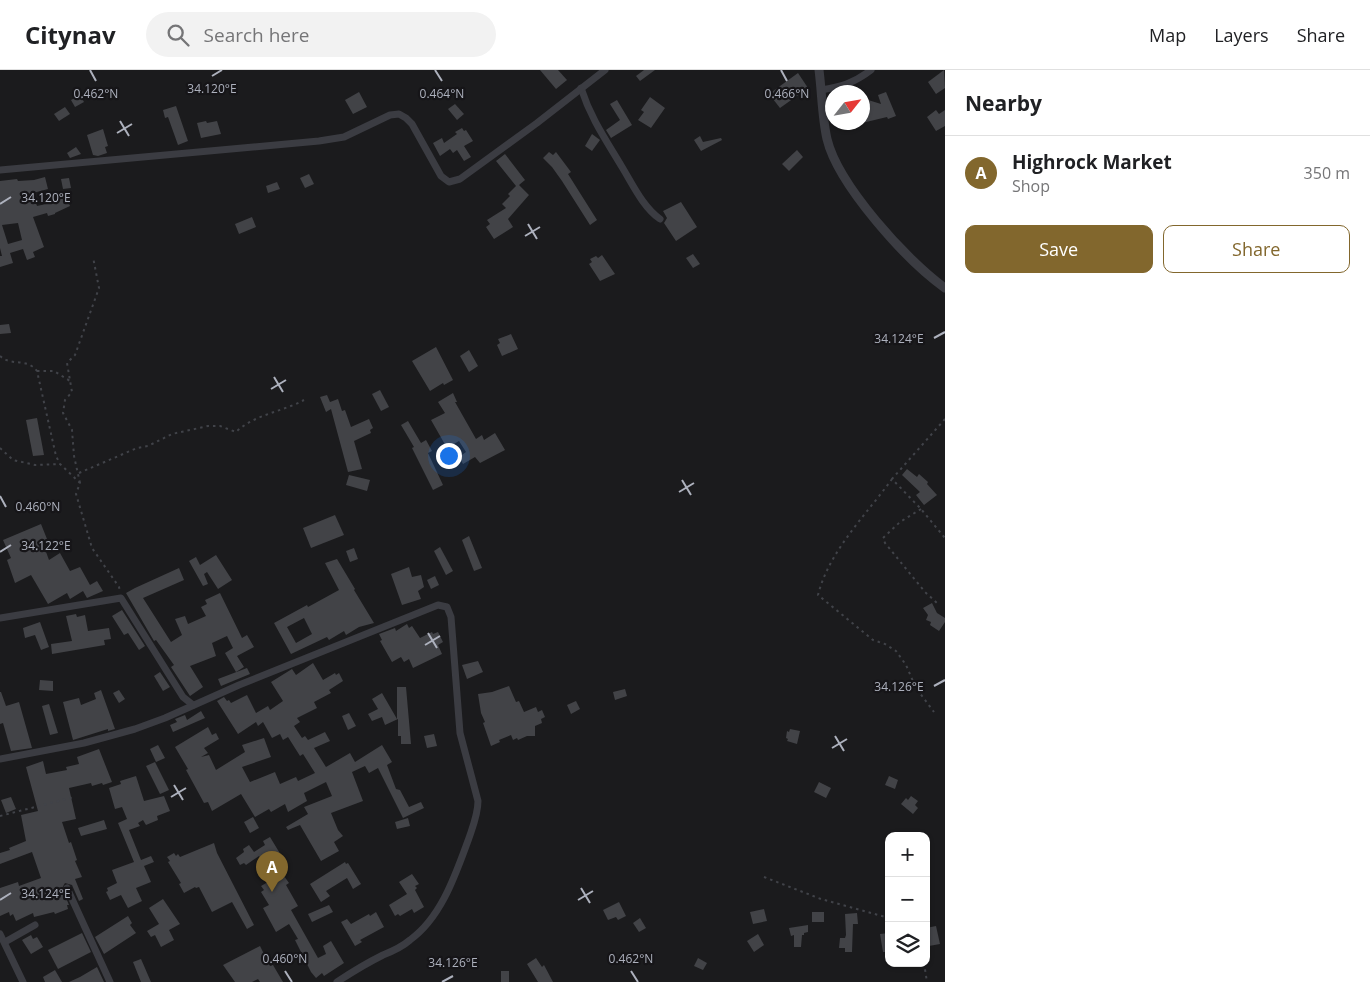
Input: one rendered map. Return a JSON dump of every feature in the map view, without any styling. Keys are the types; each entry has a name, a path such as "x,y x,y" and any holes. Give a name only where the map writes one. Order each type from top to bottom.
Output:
{"street":[{"path":"0,170 319,142 344,136 390,115 399,114 412,124 441,176 449,182 460,179 537,123 604,70"},
{"path":"820,70 828,140 841,172 867,209 896,243 912,260 945,288"},
{"path":"821,90 842,87 871,70"},
{"path":"582,88 588,109 597,128 646,206 660,219"},
{"path":"0,618 121,598 183,697 193,705"},
{"path":"0,759 108,737 165,718 239,685 438,605 448,608 451,617 460,733 478,801 478,811 473,828 455,876 424,928 404,945 352,972 337,982"},
{"path":"67,888 110,982"},
{"path":"5,942 35,925"},
{"path":"0,934 5,942 10,959 23,982"}],"path":[{"path":"93,257 99,288 75,354 67,363 72,392 64,400 63,413 72,430 74,456 80,482 76,494 92,548 119,587 121,598"},
{"path":"0,356 6,362 27,363 38,372 56,456 60,464 80,482"},
{"path":"38,372 54,372 70,381"},
{"path":"79,473 125,452 148,446 172,434 208,426 220,426 236,432 243,426 269,412 290,408 304,400"},
{"path":"934,712 916,688 906,665 896,651 860,632 831,604 818,596 828,570 850,533 892,479 945,419"},
{"path":"0,448 13,460 35,465 60,464"},
{"path":"892,479 921,509 945,538"},
{"path":"921,509 900,522 883,538 925,592 937,603"},
{"path":"0,816 74,797"},
{"path":"764,877 821,899 885,917"},
{"path":"925,967 927,982"}],"building":[{"path":"540,70 558,70 567,80 556,89"},
{"path":"644,70 655,70 640,81 636,76"},
{"path":"944,70 945,88 936,94 928,82"},
{"path":"798,73 808,88 780,108 769,94"},
{"path":"359,92 367,107 353,114 345,100"},
{"path":"886,92 896,116 870,121 870,101 881,104 878,95"},
{"path":"80,95 84,102 75,107 71,100"},
{"path":"650,97 665,108 651,128 638,120 644,112 641,110"},
{"path":"617,100 632,125 611,138 606,130 620,120 610,104"},
{"path":"455,104 464,114 457,120 448,109"},
{"path":"176,106 188,141 178,145 168,117 165,118 163,110"},
{"path":"65,107 70,114 59,121 54,114"},
{"path":"936,110 939,114 945,110 945,126 936,131 927,117"},
{"path":"206,121 207,123 217,121 221,134 201,138 197,123"},
{"path":"462,128 464,131 466,130 473,141 464,146 471,157 464,161 457,150 453,153 450,149 440,156 433,143 442,138 444,143"},
{"path":"103,129 108,146 105,147 107,153 98,156 93,155 87,135"},
{"path":"592,134 600,140 592,151 585,146"},
{"path":"700,136 703,142 721,138 722,140 701,151 694,140"},
{"path":"76,147 81,154 70,158 67,153"},
{"path":"797,150 803,157 789,171 782,164"},
{"path":"549,152 553,155 556,152 571,172 568,174 597,220 590,225 562,181 543,158"},
{"path":"505,154 525,180 519,185 529,195 508,219 513,227 494,239 486,227 490,224 487,220 506,208 502,204 516,186 496,161"},
{"path":"309,174 314,184 305,188 300,178"},
{"path":"45,177 48,189 33,193 37,206 55,202 53,198 65,193 70,206 55,214 48,216 47,213 33,217 44,247 33,252 35,257 27,260 23,249 10,253 13,263 0,267 0,256 2,256 0,248 0,181 34,180","holes":["18,223 22,240 8,244 2,225"]},
{"path":"69,178 71,188 63,189 61,179"},
{"path":"277,182 280,189 268,193 266,186"},
{"path":"681,202 697,227 676,241 664,223 667,218 663,211"},
{"path":"252,217 256,227 239,234 235,224"},
{"path":"693,254 700,264 693,268 686,258"},
{"path":"602,255 615,274 600,281 589,264 592,262 590,259 596,256 598,258"},
{"path":"9,324 11,333 0,334 0,325"},
{"path":"511,334 518,349 502,356 497,345 500,343 498,339"},
{"path":"436,347 453,380 444,385 443,383 430,391 412,361"},
{"path":"469,350 478,366 469,372 460,356"},
{"path":"380,390 389,407 381,411 372,394"},
{"path":"453,393 457,402 455,402 476,439 482,435 484,440 495,433 505,450 480,463 475,457 463,464 459,457 466,452 459,441 447,448 431,420 445,413 438,402"},
{"path":"327,395 330,402 338,399 342,411 345,410 351,427 369,419 373,428 370,430 371,433 354,441 362,469 348,472 331,409 326,412 320,397"},
{"path":"37,418 44,455 33,456 26,420"},
{"path":"408,421 421,443 426,440 432,451 428,453 443,485 433,490 412,448 414,447 401,425"},
{"path":"907,469 917,477 919,474 928,482 927,484 937,495 924,505 916,495 920,492 902,475"},
{"path":"349,475 370,480 367,491 346,485"},
{"path":"335,515 344,535 311,548 303,528"},
{"path":"41,524 47,539 42,541 49,560 60,553 70,571 80,567 90,585 97,581 103,591 87,598 83,591 70,599 67,593 48,604 31,575 15,583 7,560 11,558 3,540"},
{"path":"469,536 482,568 474,571 462,540"},
{"path":"440,547 453,571 446,575 434,551"},
{"path":"354,548 358,559 350,562 346,551"},
{"path":"216,555 232,580 218,589 207,572 204,574 208,584 203,586 189,561 196,557 200,565"},
{"path":"337,559 374,623 359,627 346,635 344,631 329,640 327,637 291,654 274,623 339,590 325,563","holes":["304,618 312,634 296,643 287,627"]},
{"path":"409,567 412,577 421,575 424,587 418,591 421,599 402,605 391,574"},
{"path":"179,568 184,580 143,598 171,642 182,635 175,619 185,616 188,624 206,616 201,607 207,604 205,600 220,593 242,638 247,635 254,647 237,656 244,667 236,672 225,653 233,648 227,636 212,643 216,656 190,666 203,687 190,696 171,667 174,665 156,640 154,641 126,593"},
{"path":"435,576 439,585 431,589 427,580"},
{"path":"932,603 937,613 945,618 945,622 939,631 930,625 931,622 926,620 928,615 923,608"},
{"path":"122,610 145,646 139,650 128,633 124,635 112,616"},
{"path":"76,614 77,617 85,615 88,631 109,628 111,639 104,640 105,645 52,654 51,644 72,641 66,616"},
{"path":"40,622 49,647 41,650 35,635 25,638 23,628"},
{"path":"407,624 409,628 412,626 420,638 432,632 433,634 438,632 443,642 438,645 442,654 413,668 409,659 404,662 401,657 392,662 380,641 382,640 379,634 395,628 396,631"},
{"path":"478,661 483,672 467,679 462,665"},
{"path":"313,663 323,680 335,673 336,675 339,673 343,681 329,690 331,693 314,702 317,708 297,718 300,722 294,726 302,738 305,736 308,740 325,732 330,741 314,748 326,767 350,753 355,762 382,745 392,762 387,765 396,789 400,790 409,807 421,802 424,808 403,818 378,768 369,773 365,766 352,772 363,801 331,813 338,830 343,836 334,842 339,851 321,861 300,825 288,830 286,827 308,814 304,807 332,796 326,782 304,793 307,801 288,812 285,804 271,812 269,809 255,817 241,794 212,811 208,802 204,803 175,747 208,727 212,735 216,733 219,739 204,748 208,753 201,757 209,755 216,770 245,752 242,745 264,738 271,757 242,767 250,782 275,772 280,784 296,777 298,781 315,773 303,754 300,756 288,737 283,740 280,734 272,738 263,722 258,726 256,722 238,734 217,701 224,697 231,703 247,695 256,713 268,706 270,710 283,701 271,682 292,669 296,675"},
{"path":"247,668 250,674 221,686 218,679"},
{"path":"160,672 170,687 163,691 154,676"},
{"path":"40,680 53,681 53,691 39,690"},
{"path":"509,686 516,702 519,701 524,712 536,707 538,712 542,710 545,717 541,719 542,723 535,726 535,736 513,740 511,735 491,746 483,723 485,722 481,713 478,694 492,692"},
{"path":"397,687 406,687 411,744 401,744 401,736 398,736 398,719 385,725 382,717 372,721 368,714 378,709 372,699 382,693 397,719"},
{"path":"625,689 627,696 615,700 613,692"},
{"path":"101,690 115,729 108,731 108,729 73,740 63,702 79,698 81,705 96,699 94,693"},
{"path":"119,690 125,699 119,703 113,693"},
{"path":"0,692 6,706 19,702 32,748 11,751 3,723 0,724"},
{"path":"576,701 580,709 571,714 567,705"},
{"path":"49,704 58,733 50,735 42,706"},
{"path":"201,711 205,718 173,732 170,725 177,722 175,719 185,715 187,720"},
{"path":"349,713 356,726 348,730 342,716"},
{"path":"790,729 800,731 797,744 787,741 787,731 789,732"},
{"path":"434,734 437,746 427,748 424,736"},
{"path":"158,745 165,758 156,762 150,749"},
{"path":"99,749 112,782 92,786 91,783 69,788 76,819 62,822 69,843 71,842 77,860 75,861 82,877 75,879 83,899 79,901 72,885 65,883 62,888 69,905 67,905 68,909 55,914 54,912 34,917 33,913 16,921 13,914 10,916 9,912 0,916 0,888 18,882 19,886 41,878 32,852 0,864 0,853 26,841 21,815 38,811 26,767 43,761 46,774 67,770 66,767 79,764 77,757"},
{"path":"155,762 169,790 160,794 146,766"},
{"path":"136,776 144,801 164,796 170,811 157,816 158,820 146,825 143,820 138,823 140,826 129,830 141,860 151,856 154,862 144,866 151,882 136,888 142,901 128,908 121,895 110,900 106,892 108,891 107,888 117,883 112,870 134,862 118,823 127,819 122,807 115,809 109,788 121,784 120,781"},
{"path":"889,776 898,780 895,789 885,785"},
{"path":"819,782 831,788 826,798 814,792"},
{"path":"911,796 918,801 915,805 918,808 913,814 901,804 906,798 908,800"},
{"path":"11,797 16,809 6,813 1,800"},
{"path":"253,817 259,828 250,833 244,822"},
{"path":"408,818 410,826 397,829 395,822"},
{"path":"104,820 107,829 81,836 78,828"},
{"path":"270,837 287,865 279,869 289,883 286,885 298,906 291,910 318,958 326,954 323,946 331,941 344,963 324,976 322,973 316,978 311,972 295,940 298,939 289,924 276,932 263,908 269,905 261,892 264,890 261,886 273,879 259,856 246,865 244,863 240,865 236,858 249,845 254,852 265,845 263,841"},
{"path":"214,843 217,853 254,925 247,929 232,902 212,912 199,887 184,893 179,884 181,883 168,862 170,861 167,857 174,853 180,857"},
{"path":"345,862 346,864 348,863 361,884 353,889 347,878 326,891 330,896 321,902 310,884"},
{"path":"412,874 419,884 415,886 417,888 415,890 424,907 414,913 412,909 400,916 398,914 395,916 389,905 407,894 399,882"},
{"path":"163,899 180,924 169,930 174,940 161,947 155,935 151,937 147,931 159,924 149,908"},
{"path":"619,902 626,916 618,920 616,917 608,920 603,910"},
{"path":"329,905 333,912 312,922 308,914"},
{"path":"764,909 767,921 753,924 750,912"},
{"path":"376,912 384,927 360,940 362,942 355,946 341,922 347,919 351,924"},
{"path":"812,912 824,912 824,922 812,922"},
{"path":"857,913 858,924 853,924 852,952 845,952 845,948 839,948 840,938 845,938 846,935 845,914"},
{"path":"128,916 132,923 130,925 136,933 104,954 95,937"},
{"path":"640,918 646,928 639,932 633,923"},
{"path":"808,925 808,932 802,935 801,947 794,947 794,935 791,936 789,928"},
{"path":"936,926 940,944 930,946 930,927"},
{"path":"82,933 91,952 58,969 48,950"},
{"path":"885,933 885,952 883,952 880,934"},
{"path":"758,934 764,945 754,952 747,941"},
{"path":"31,935 33,939 37,937 43,947 31,954 22,940"},
{"path":"260,946 270,966 273,965 283,982 260,982 258,979 252,982 235,982 223,965"},
{"path":"536,958 542,967 544,965 553,982 538,982 527,964"},
{"path":"698,958 707,963 703,970 694,966"},
{"path":"141,959 151,982 141,982 133,962"},
{"path":"97,967 104,982 69,982 80,977"},
{"path":"55,970 62,982 45,982 43,977"},
{"path":"501,971 509,971 509,982 501,982"}],"place":[{"name":"Highrock Market","path":"272,892"}]}
